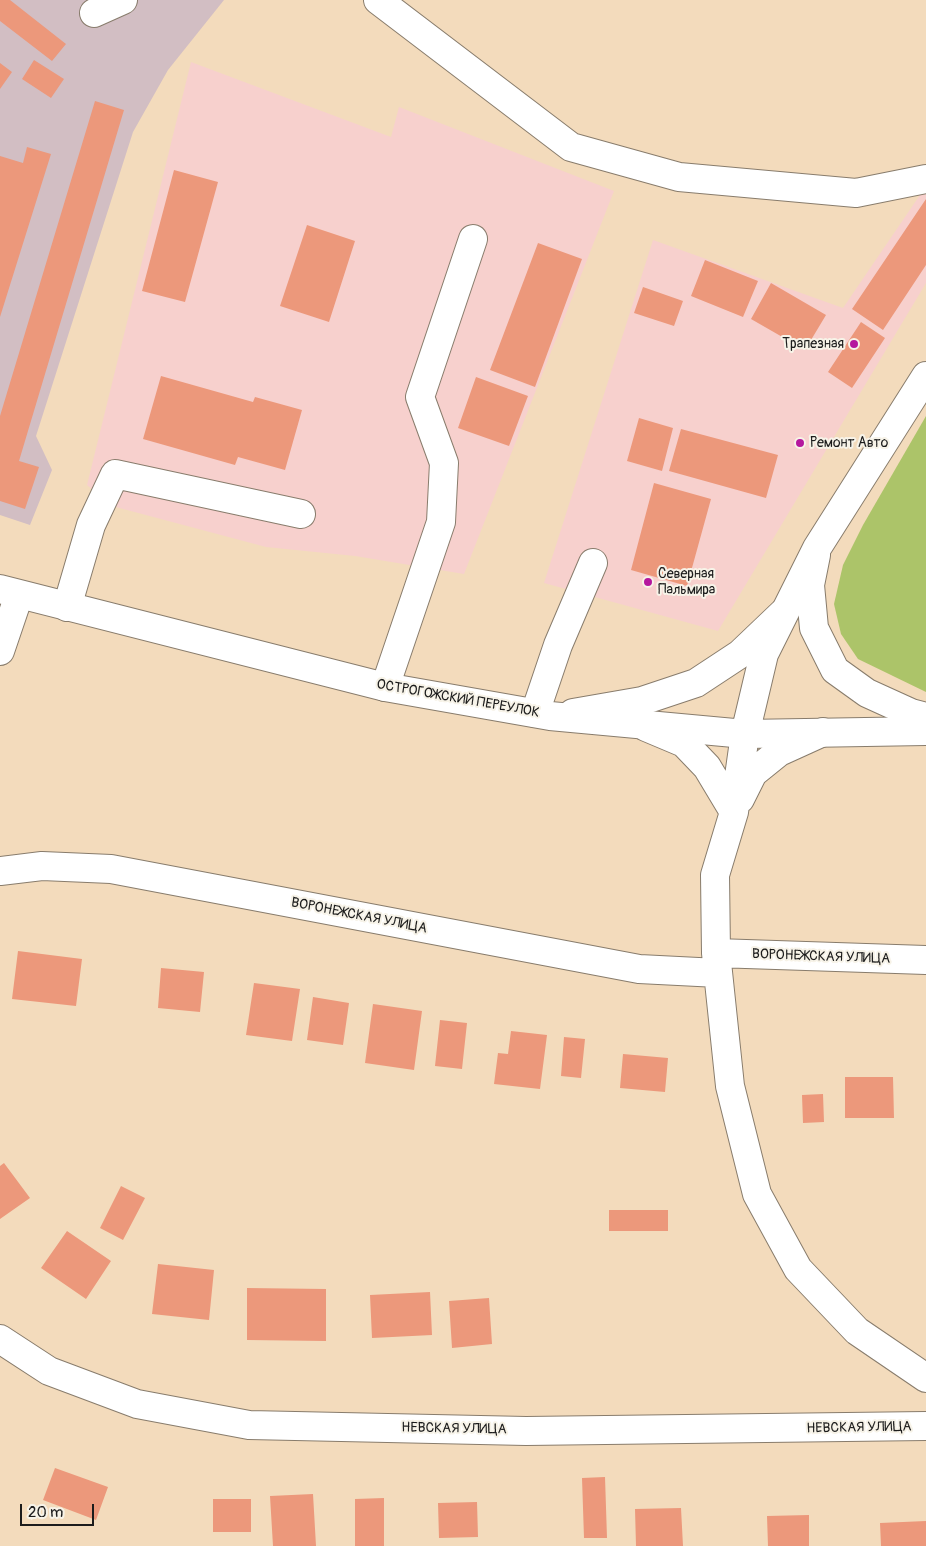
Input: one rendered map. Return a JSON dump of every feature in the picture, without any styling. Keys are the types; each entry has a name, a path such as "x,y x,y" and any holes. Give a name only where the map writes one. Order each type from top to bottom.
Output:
{"street":[{"path":"94,13 123,0"},
{"path":"378,0 572,147 679,177 856,193 926,179"},
{"path":"385,687 441,522 444,463 420,397 473,238"},
{"path":"926,376 817,548 764,654 745,734 734,812 715,875 717,963 730,1086 757,1194 798,1269 857,1332 926,1378"},
{"path":"68,607 91,525 115,474 301,514"},
{"path":"817,548 810,585 814,628 835,670 867,693 911,713 926,717"},
{"path":"593,563 558,646 543,714 600,710 642,701 696,683 740,654 786,610"},
{"path":"0,651 9,592"},
{"name":"ОСТРОГОЖСКИЙ ПЕРЕУЛОК","path":"9,592 385,687 543,714 745,734 926,731"},
{"path":"640,724 684,743 707,767 734,812"},
{"path":"734,812 753,773 780,752 823,732"},
{"name":"ВОРОНЕЖСКАЯ УЛИЦА","path":"0,871 42,866 111,869 639,969 717,963 926,960"},
{"name":"НЕВСКАЯ УЛИЦА","path":"0,1339 49,1371 137,1404 249,1424 526,1431 926,1426"}],"shaded area":[{"path":"0,0 224,0 168,70 133,132 36,436 52,470 30,525 0,515"},
{"path":"191,62 391,137 399,107 614,191 464,574 355,556 266,547 112,506 87,485"},
{"path":"922,192 926,194 926,283 718,631 544,583 653,240 843,308"}],"green space":[{"path":"926,416 926,692 858,659 841,634 834,604 843,565 863,525"}],"building":[{"path":"0,0 10,0 66,44 52,61 0,21"},
{"path":"34,60 64,79 51,98 22,79"},
{"path":"0,63 12,72 0,89"},
{"path":"95,101 124,110 19,461 39,467 25,509 0,501 0,416"},
{"path":"27,147 51,154 0,317 0,156 23,163"},
{"path":"174,170 218,182 185,302 142,291"},
{"path":"926,199 926,265 883,330 852,309"},
{"path":"307,225 355,241 329,322 280,306"},
{"path":"538,243 582,259 535,387 490,370"},
{"path":"705,260 758,281 743,317 691,296"},
{"path":"771,283 826,315 805,350 751,319"},
{"path":"643,287 683,301 674,326 634,313"},
{"path":"861,322 885,338 852,388 828,372"},
{"path":"161,376 253,402 255,397 302,410 285,470 238,457 235,465 143,439"},
{"path":"476,377 528,396 509,446 458,428"},
{"path":"639,418 673,428 662,471 627,461"},
{"path":"681,429 778,455 766,498 669,471"},
{"path":"654,483 711,499 687,586 631,570"},
{"path":"18,951 82,959 76,1006 12,999"},
{"path":"161,968 204,972 200,1012 158,1008"},
{"path":"254,983 300,989 292,1041 246,1035"},
{"path":"313,997 349,1003 343,1045 307,1040"},
{"path":"373,1004 422,1011 414,1070 365,1063"},
{"path":"440,1020 467,1023 462,1069 435,1066"},
{"path":"511,1031 547,1035 540,1089 494,1084 498,1053 508,1054"},
{"path":"564,1037 585,1039 581,1078 561,1076"},
{"path":"623,1054 668,1058 665,1092 620,1088"},
{"path":"845,1077 893,1077 894,1118 845,1118"},
{"path":"823,1094 824,1122 803,1123 802,1095"},
{"path":"4,1163 30,1198 0,1219 0,1166"},
{"path":"121,1186 145,1198 123,1240 100,1228"},
{"path":"609,1210 668,1210 668,1231 609,1231"},
{"path":"67,1231 111,1261 86,1299 41,1268"},
{"path":"158,1264 214,1270 209,1320 152,1314"},
{"path":"247,1288 326,1289 326,1341 247,1340"},
{"path":"430,1292 432,1335 372,1338 370,1295"},
{"path":"489,1298 492,1344 452,1348 449,1301"},
{"path":"55,1468 108,1487 96,1520 43,1500"},
{"path":"605,1477 607,1538 584,1538 582,1478"},
{"path":"313,1494 316,1546 273,1546 270,1496"},
{"path":"384,1498 384,1546 355,1546 355,1499"},
{"path":"213,1499 251,1499 251,1532 213,1532"},
{"path":"477,1502 478,1537 439,1538 438,1503"},
{"path":"681,1508 683,1546 636,1546 635,1509"},
{"path":"809,1515 809,1546 768,1546 767,1516"},
{"path":"926,1521 926,1546 881,1546 880,1523"}],"place":[{"name":"Трапезная","path":"854,344"},
{"name":"Ремонт Авто","path":"800,443"},
{"name":"Северная Пальмира","path":"648,582"}]}
